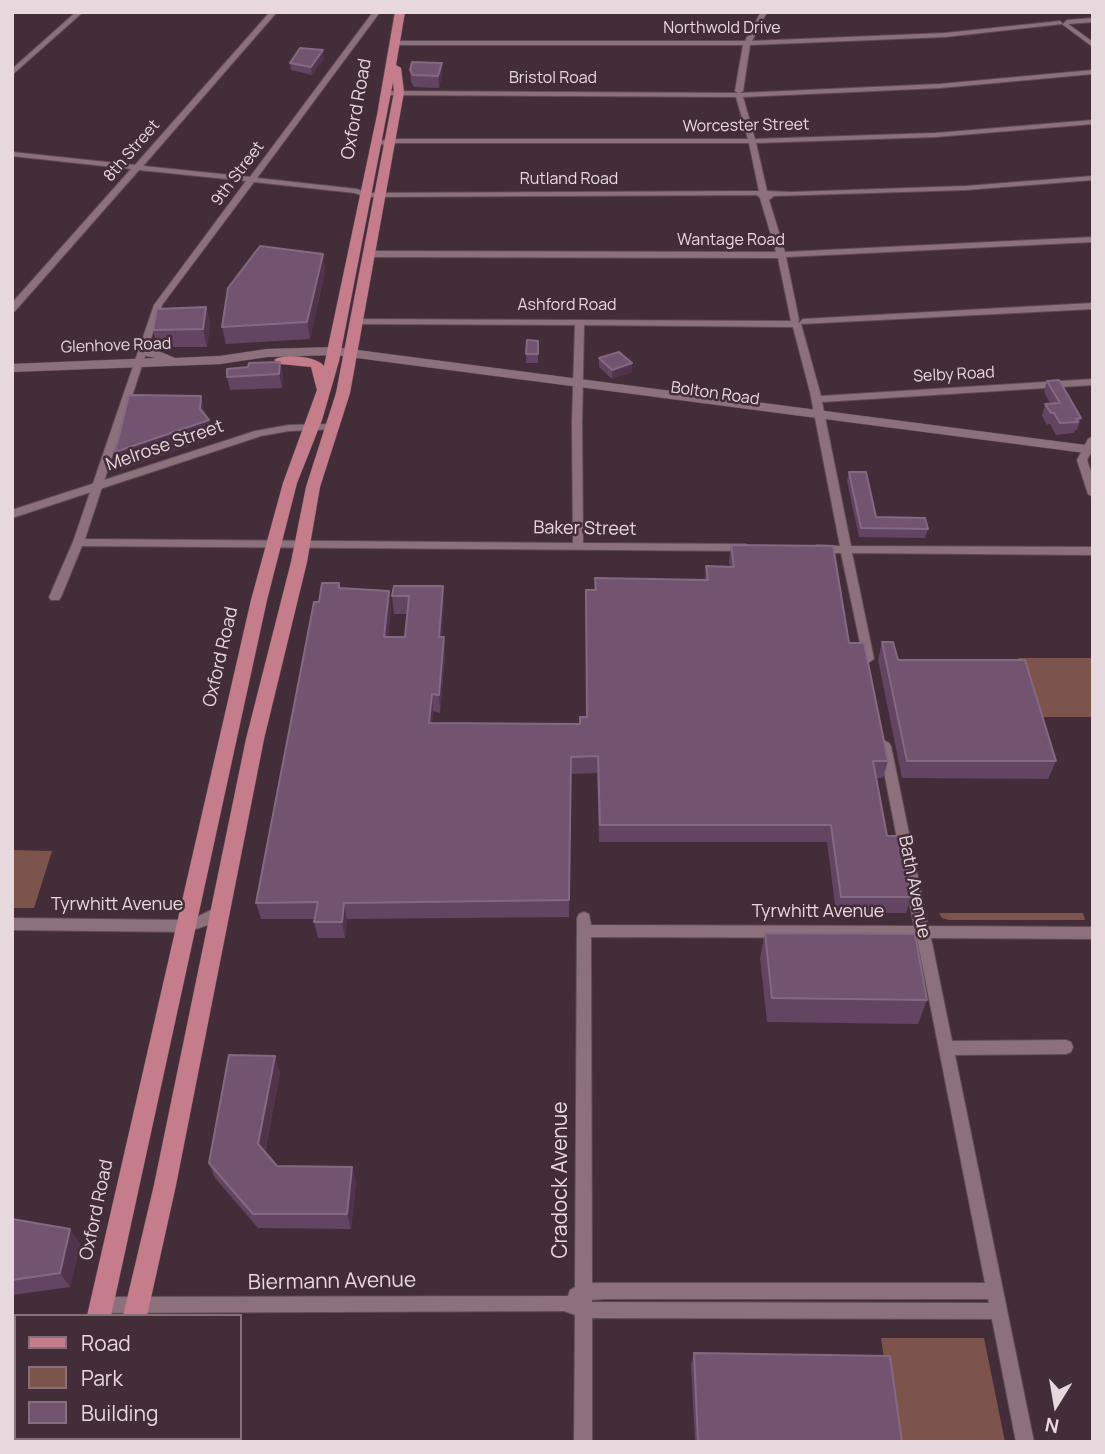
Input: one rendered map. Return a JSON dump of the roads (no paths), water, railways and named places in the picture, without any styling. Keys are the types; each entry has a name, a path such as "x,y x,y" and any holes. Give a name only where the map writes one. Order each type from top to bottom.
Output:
{"main road":[{"name":"Oxford Road","path":"136,1310 165,1185 255,739 313,487 333,427 358,321 370,254 386,193 399,92 395,77 400,12"},
{"name":"Oxford Road","path":"100,1310 259,600 290,483 312,427 333,356 363,192 406,12"},
{"path":"144,343 147,350 155,355 194,361"},
{"name":"Glenhove Road","path":"220,360 267,353 333,356"},
{"name":"Bolton Road","path":"333,356 819,420 1089,452"},
{"name":"Glenhove Road","path":"12,368 333,356"},
{"path":"281,360 316,364 320,371 322,394"}],"street":[{"path":"12,73 80,12"},
{"name":"8th Street","path":"12,309 274,12"},
{"name":"9th Street","path":"55,597 78,541 158,306 377,12"},
{"path":"764,12 747,44 741,93 816,399 869,668"},
{"name":"Northwold Drive","path":"397,43 747,44 919,37 1093,20"},
{"path":"1064,22 1093,45"},
{"name":"Bristol Road","path":"386,93 761,93 940,86 1093,72"},
{"name":"Worcester Street","path":"393,141 753,141 936,135 1093,122"},
{"path":"377,141 393,141"},
{"name":"Rutland Road","path":"12,154 386,193 767,195 966,188 1093,178"},
{"name":"Wantage Road","path":"370,254 782,255 1093,239"},
{"name":"Ashford Road","path":"358,321 778,323 1093,306"},
{"path":"578,546 580,322"},
{"name":"Selby Road","path":"816,399 1093,382"},
{"name":"Melrose Street","path":"12,514 259,433 281,428 333,427"},
{"path":"1089,452 1093,494"},
{"name":"Baker Street","path":"78,541 765,548"},
{"path":"803,549 1093,551"},
{"name":"Bath Avenue","path":"882,731 1025,1442"},
{"name":"Tyrwhitt Avenue","path":"12,924 184,926 198,923 219,912"},
{"name":"Tyrwhitt Avenue","path":"585,924 1093,933"},
{"name":"Cradock Avenue","path":"583,1442 585,924"},
{"path":"946,1048 1066,1047"},
{"path":"774,1290 777,1309"},
{"name":"Biermann Avenue","path":"100,1310 564,1303 774,1290 994,1291"},
{"name":"Biermann Avenue","path":"583,1301 777,1309 999,1311"}]}
